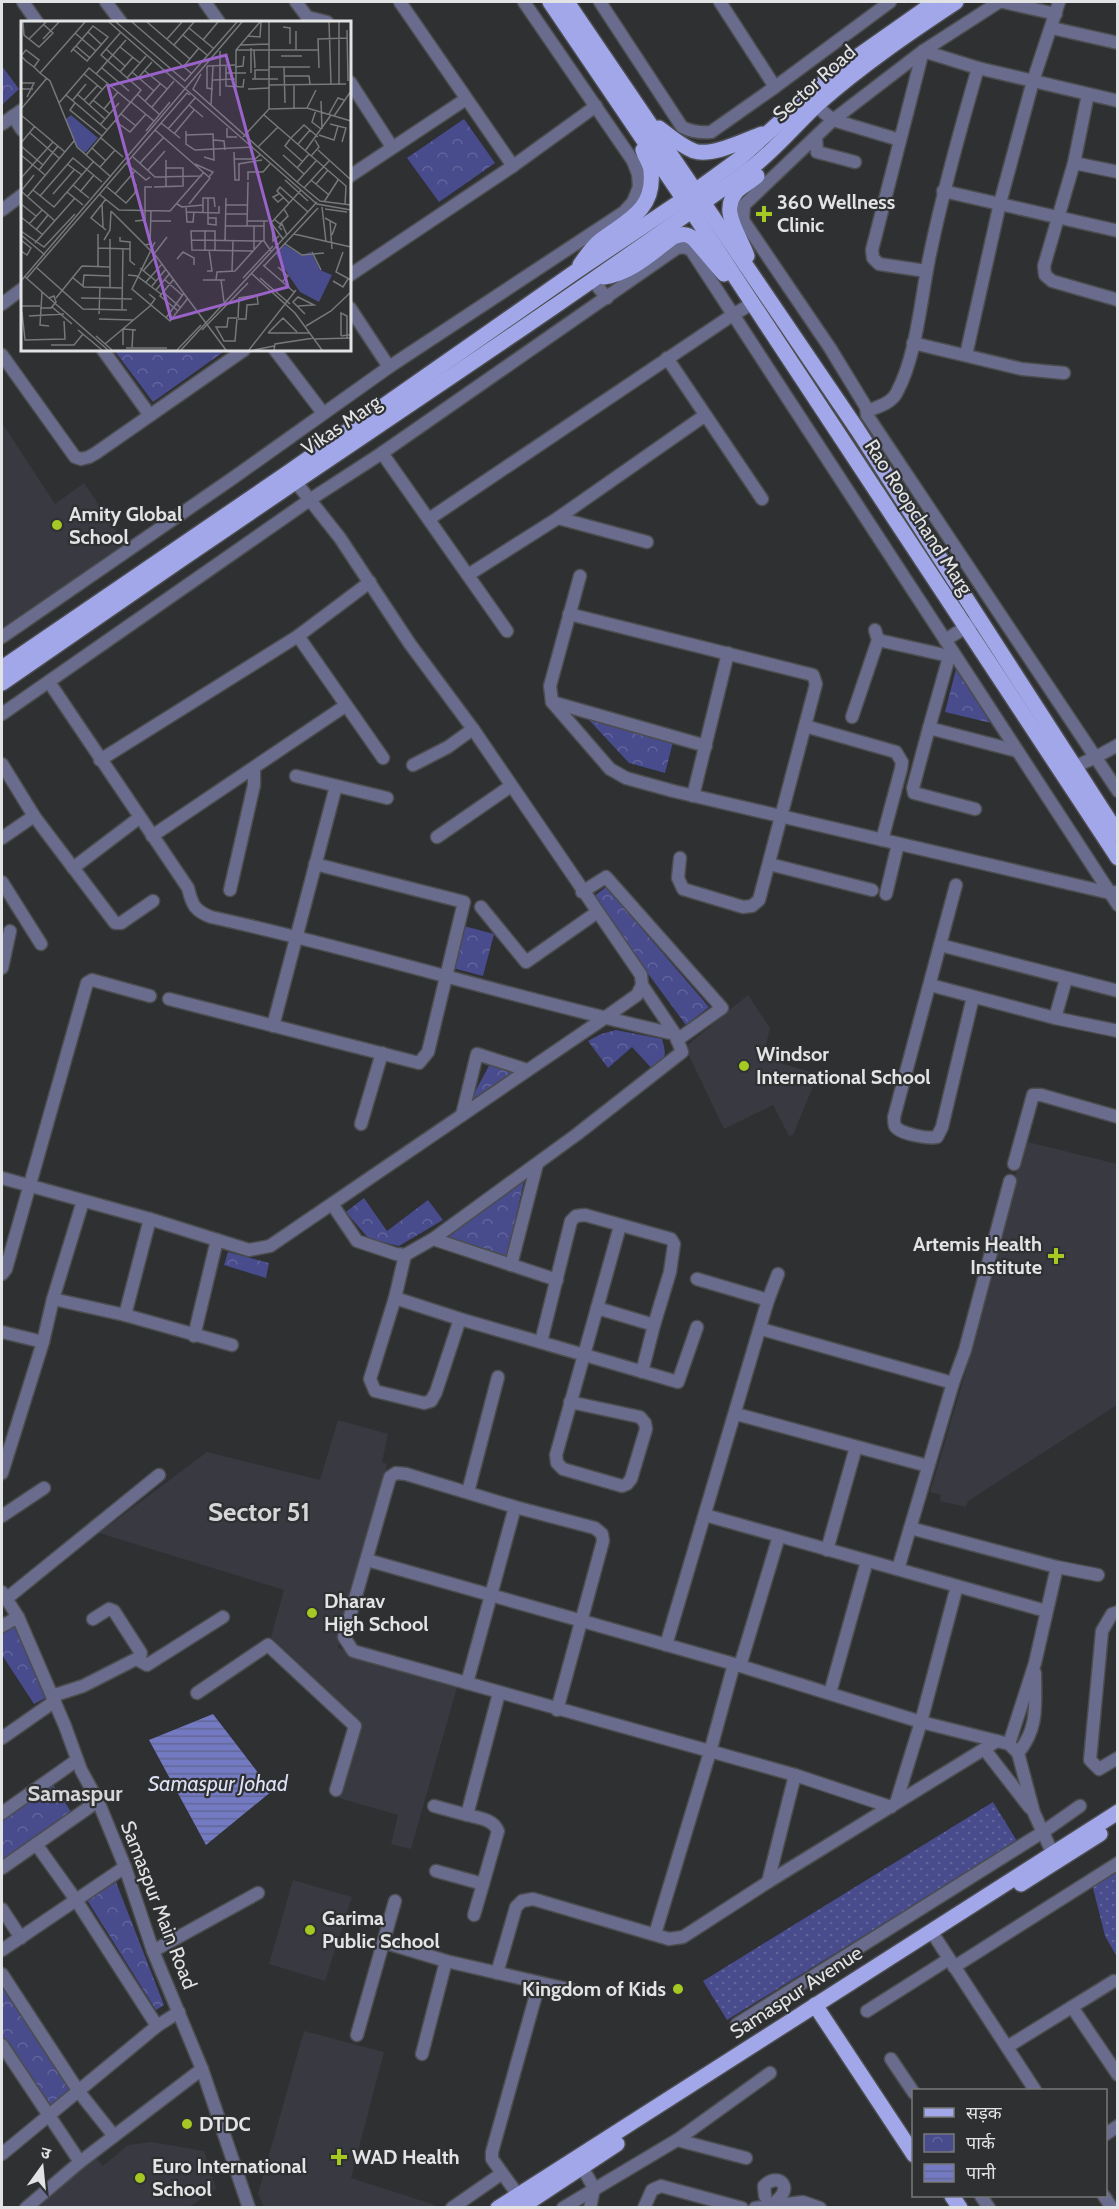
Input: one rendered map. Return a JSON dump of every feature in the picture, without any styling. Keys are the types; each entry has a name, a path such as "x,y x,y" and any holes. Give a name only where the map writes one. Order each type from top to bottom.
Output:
{"main road":[{"path":"550,2 630,120 694,200"},
{"path":"567,2 649,121 694,200"},
{"name":"Sector Road","path":"694,200 834,72 935,2"},
{"name":"Sector Road","path":"694,200 748,171 777,146 816,106 860,69 957,2"},
{"path":"575,272 592,248 637,215 646,203 651,171 630,120"},
{"path":"649,121 678,142 701,153 728,147 771,131"},
{"path":"750,291 743,244 730,219 729,203 737,192 770,162 777,146"},
{"name":"Vikas Marg","path":"2,683 575,272 694,200"},
{"name":"Vikas Marg","path":"2,668 595,280 694,200"},
{"name":"Rao Roopchand Marg","path":"694,200 750,291 1118,834"},
{"path":"595,280 628,270 673,237 689,235 729,281 750,291"},
{"name":"Rao Roopchand Marg","path":"750,291 857,429 1118,858"},
{"name":"Samaspur Avenue","path":"519,2201 1052,1852 1118,1812"},
{"name":"Samaspur Avenue","path":"498,2208 519,2201 582,2167 821,2005 1118,1823"},
{"path":"821,2005 912,2134"},
{"path":"821,2005 912,2152"}],"street":[{"path":"23,2 36,21"},
{"path":"106,2 120,21"},
{"path":"205,2 218,21"},
{"path":"296,2 309,20"},
{"path":"400,2 513,166"},
{"path":"2,637 389,367 576,245 630,206 639,187 638,174 628,152 524,2"},
{"path":"600,2 682,127 702,133 711,132 890,2"},
{"path":"720,2 775,87"},
{"path":"1056,14 1001,2 923,51 833,120 744,205 743,220 830,348 867,413 1118,791"},
{"path":"966,355 1000,203 1059,2"},
{"path":"1052,28 1118,43"},
{"path":"923,51 978,68 1118,101"},
{"path":"923,51 872,250 873,258 879,264 926,271"},
{"path":"857,429 867,413 896,396 904,379 943,191 978,68"},
{"path":"351,84 392,147"},
{"path":"1088,94 1074,163 1044,266 1045,275 1052,281 1118,300"},
{"path":"351,175 466,99"},
{"path":"351,274 513,166 596,106"},
{"path":"816,106 833,120 900,140"},
{"path":"2,124 18,113"},
{"path":"816,138 818,152 855,162"},
{"path":"1074,163 1118,172"},
{"path":"943,191 1118,231"},
{"path":"2,210 21,196"},
{"path":"2,714 677,248 684,247 691,249 814,446 948,649 1114,892 1118,904"},
{"path":"595,280 607,298"},
{"path":"2,304 21,290"},
{"path":"429,519 733,314 750,291"},
{"path":"351,310 389,367"},
{"path":"913,343 1022,369 1064,373"},
{"path":"104,351 149,414"},
{"path":"2,355 75,457 89,457 243,351"},
{"path":"276,351 323,413"},
{"path":"667,358 762,499"},
{"path":"468,575 558,518 704,416"},
{"path":"382,453 507,631"},
{"path":"292,477 311,499 370,582 410,644 473,729 596,913 641,975 642,985 676,1037 682,1052 537,1164 433,1239 405,1255 357,1240 332,1204"},
{"path":"558,518 647,542"},
{"path":"580,576 550,686 552,702 610,769 619,774 693,796 1114,892"},
{"path":"100,760 298,636 370,582"},
{"path":"569,614 813,675 816,684 759,900 752,906 743,907 682,889 678,878 680,858"},
{"path":"973,623 948,649 913,788 914,793 975,809"},
{"path":"852,717 876,635 948,649"},
{"path":"298,636 382,758"},
{"path":"693,796 728,653"},
{"path":"49,682 188,888 193,907 199,913 297,936 676,1037 722,1008 606,877 582,892"},
{"path":"552,702 706,746"},
{"path":"152,836 345,706"},
{"path":"805,726 896,752 900,756 901,769 882,840"},
{"path":"929,728 1017,751"},
{"path":"413,765 448,747 473,729"},
{"path":"1074,767 1118,744"},
{"path":"2,764 34,816 115,923 121,923 153,901"},
{"path":"230,890 254,785 254,769"},
{"path":"296,776 387,798"},
{"path":"273,1026 336,786"},
{"path":"437,837 511,786"},
{"path":"2,838 34,816"},
{"path":"72,868 140,818"},
{"path":"886,894 898,844"},
{"path":"169,999 419,1063 425,1057 464,902 315,864"},
{"path":"769,864 872,890"},
{"path":"2,882 41,944"},
{"path":"956,885 894,1117 894,1126 899,1131 931,1139 937,1137 942,1127 973,997"},
{"path":"481,907 526,962 596,913"},
{"path":"2,968 6,934 25,920"},
{"path":"940,945 1118,991"},
{"path":"1055,1018 1066,979"},
{"path":"2,1274 6,1269 31,1187 87,983 92,980 150,996"},
{"path":"2,1178 150,1219 249,1250 259,1250 270,1246 603,1019 637,995 642,985"},
{"path":"930,985 1055,1018 1118,1031"},
{"path":"361,1124 382,1053"},
{"path":"462,1115 477,1054 527,1070"},
{"path":"1014,1164 1033,1095 1041,1095 1118,1117"},
{"path":"511,1264 537,1164"},
{"path":"898,1569 953,1383 965,1350 1010,1181"},
{"path":"2,1473 43,1342 53,1299 83,1201"},
{"path":"541,1342 571,1221 576,1216 585,1215 671,1239 674,1244 670,1272 642,1372"},
{"path":"125,1315 150,1219"},
{"path":"570,1402 640,1417 645,1423 646,1429 631,1479 627,1484 622,1486 563,1469 557,1463 556,1455 570,1402 621,1226"},
{"path":"433,1239 557,1280"},
{"path":"194,1336 218,1240"},
{"path":"405,1255 395,1298 370,1379 375,1391 424,1403 431,1401 460,1319"},
{"path":"666,1645 768,1300 778,1274"},
{"path":"697,1280 768,1300"},
{"path":"395,1298 678,1382 697,1327"},
{"path":"53,1299 125,1315 232,1345"},
{"path":"597,1308 654,1325"},
{"path":"761,1329 953,1383"},
{"path":"2,1332 43,1342"},
{"path":"468,1492 498,1377"},
{"path":"736,1414 928,1466"},
{"path":"827,1550 856,1447"},
{"path":"557,1710 603,1541 602,1534 595,1528 406,1474 396,1473 390,1477 344,1637 353,1651 557,1710 795,1775 893,1805"},
{"path":"4,1595 159,1475"},
{"path":"2,1516 44,1488"},
{"path":"467,1683 515,1507"},
{"path":"705,1515 1046,1611"},
{"path":"910,1528 1057,1567 1098,1575"},
{"path":"655,1934 779,1536"},
{"path":"367,1560 737,1665 921,1722 1008,1746"},
{"path":"830,1693 867,1561"},
{"path":"1052,1852 1008,1746 1035,1663 1057,1567"},
{"path":"893,1805 921,1722 957,1586"},
{"name":"Samaspur Main Road","path":"4,1595 18,1617 54,1698 77,1760 98,1801 125,1868 153,1951 202,2069 249,2208"},
{"path":"2,1737 54,1698 138,1660 141,1653 114,1611 109,1609 93,1619"},
{"path":"1118,1612 1112,1614 1102,1631 1090,1761 1099,1769 1118,1758"},
{"path":"2,1626 18,1617"},
{"path":"138,1660 147,1665 223,1617"},
{"path":"197,1693 268,1645 355,1726 336,1790"},
{"path":"497,1973 516,1907 522,1901 533,1899 669,1939 683,1937 768,1882 985,1750 1008,1746 1031,1736 1034,1717 1035,1663"},
{"path":"467,1815 499,1693"},
{"path":"985,1750 1034,1813"},
{"path":"2,1813 77,1760"},
{"path":"768,1882 795,1775"},
{"path":"2,1868 98,1801"},
{"path":"434,1806 491,1821 498,1831 474,1915"},
{"path":"737,2024 1043,1832 1080,1806"},
{"path":"36,1844 76,1900 157,2026"},
{"path":"867,2011 952,1963 1118,1863"},
{"path":"2,1950 125,1868"},
{"path":"436,1871 483,1884"},
{"path":"153,1951 258,1893"},
{"path":"357,2035 395,1901"},
{"path":"2,1909 21,1938"},
{"path":"935,1937 1034,2089"},
{"path":"383,1942 446,1961 576,1991"},
{"path":"422,2054 446,1961"},
{"path":"2,1974 79,2092 114,2136"},
{"path":"1007,2047 1114,1981"},
{"path":"519,2201 492,2159 492,2152 539,1983"},
{"path":"1072,2007 1118,2075"},
{"path":"2,2154 157,2026 179,2012"},
{"path":"2,2045 80,2162"},
{"path":"891,2059 912,2090"},
{"path":"26,2208 80,2162 202,2069"},
{"path":"563,2208 677,2140 770,2073"},
{"path":"677,2140 746,2158"},
{"path":"582,2167 594,2188 590,2208"},
{"path":"452,2208 501,2174"},
{"path":"644,2208 652,2190 661,2186 742,2208"},
{"path":"755,2208 767,2201 803,2202 820,2208"}],"shaded area":[{"name":"Amity Global School","path":"2,423 55,504 84,483 127,546 2,632"},
{"name":"Windsor International School","path":"748,995 770,1028 763,1058 818,1074 793,1135 789,1136 773,1105 724,1129 685,1047"},
{"name":"Artemis Health Institute","path":"1024,1141 1117,1164 1117,1405 968,1501 966,1507 940,1501 941,1495 930,1492 967,1367"},
{"name":"Dharav High School","path":"338,1420 388,1434 382,1462 387,1464 338,1648 458,1684 411,1849 391,1844 398,1815 339,1798 361,1722 271,1637 284,1590 99,1533 207,1452 320,1480"},
{"name":"Garima Public School","path":"293,1880 352,1897 325,1981 269,1964"},
{"path":"304,2031 384,2052 351,2178 435,2205 434,2207 264,2207 258,2194"},
{"name":"Euro International School","path":"152,2142 204,2151 216,2189 189,2207 31,2208 95,2157 103,2166 128,2145"}],"green space":[{"path":"2,66 19,89 2,105"},
{"path":"464,119 495,163 439,202 407,158"},
{"path":"115,351 225,351 153,402"},
{"path":"956,669 991,723 945,712"},
{"path":"589,720 673,742 665,773 629,763"},
{"path":"606,887 709,1007 686,1025 592,898"},
{"path":"460,925 494,934 483,976 449,967"},
{"path":"616,1030 662,1039 664,1056 654,1071 632,1047 608,1068 588,1041"},
{"path":"491,1062 517,1070 470,1101"},
{"path":"524,1181 507,1259 446,1237"},
{"path":"364,1198 387,1231 428,1200 443,1220 399,1246 369,1239 346,1212"},
{"path":"228,1252 269,1263 266,1278 224,1265"},
{"path":"15,1626 47,1697 34,1704 2,1655 2,1634"},
{"path":"50,1780 74,1816 2,1867 2,1815"},
{"path":"993,1802 1017,1841 727,2020 703,1981"},
{"path":"1117,1868 1117,1957 1105,1936 1092,1884"},
{"path":"116,1882 164,2005 156,2010 87,1900"},
{"path":"2,1982 74,2090 49,2110 2,2039"}],"water":[{"name":"Samaspur Johad","path":"213,1714 272,1791 206,1845 149,1740"}],"place":[{"name":"360 Wellness Clinic","path":"764,214"},
{"name":"Amity Global School","path":"57,525"},
{"name":"Windsor International School","path":"744,1066"},
{"name":"Artemis Health Institute","path":"1056,1256"},
{"name":"Dharav High School","path":"312,1613"},
{"name":"Garima Public School","path":"310,1930"},
{"name":"Kingdom of Kids","path":"678,1989"},
{"name":"DTDC","path":"187,2124"},
{"name":"WAD Health","path":"339,2157"},
{"name":"Euro International School","path":"140,2178"}],"district":[{"name":"Sector 51","path":"259,1512"},
{"name":"Samaspur","path":"75,1793"}]}
